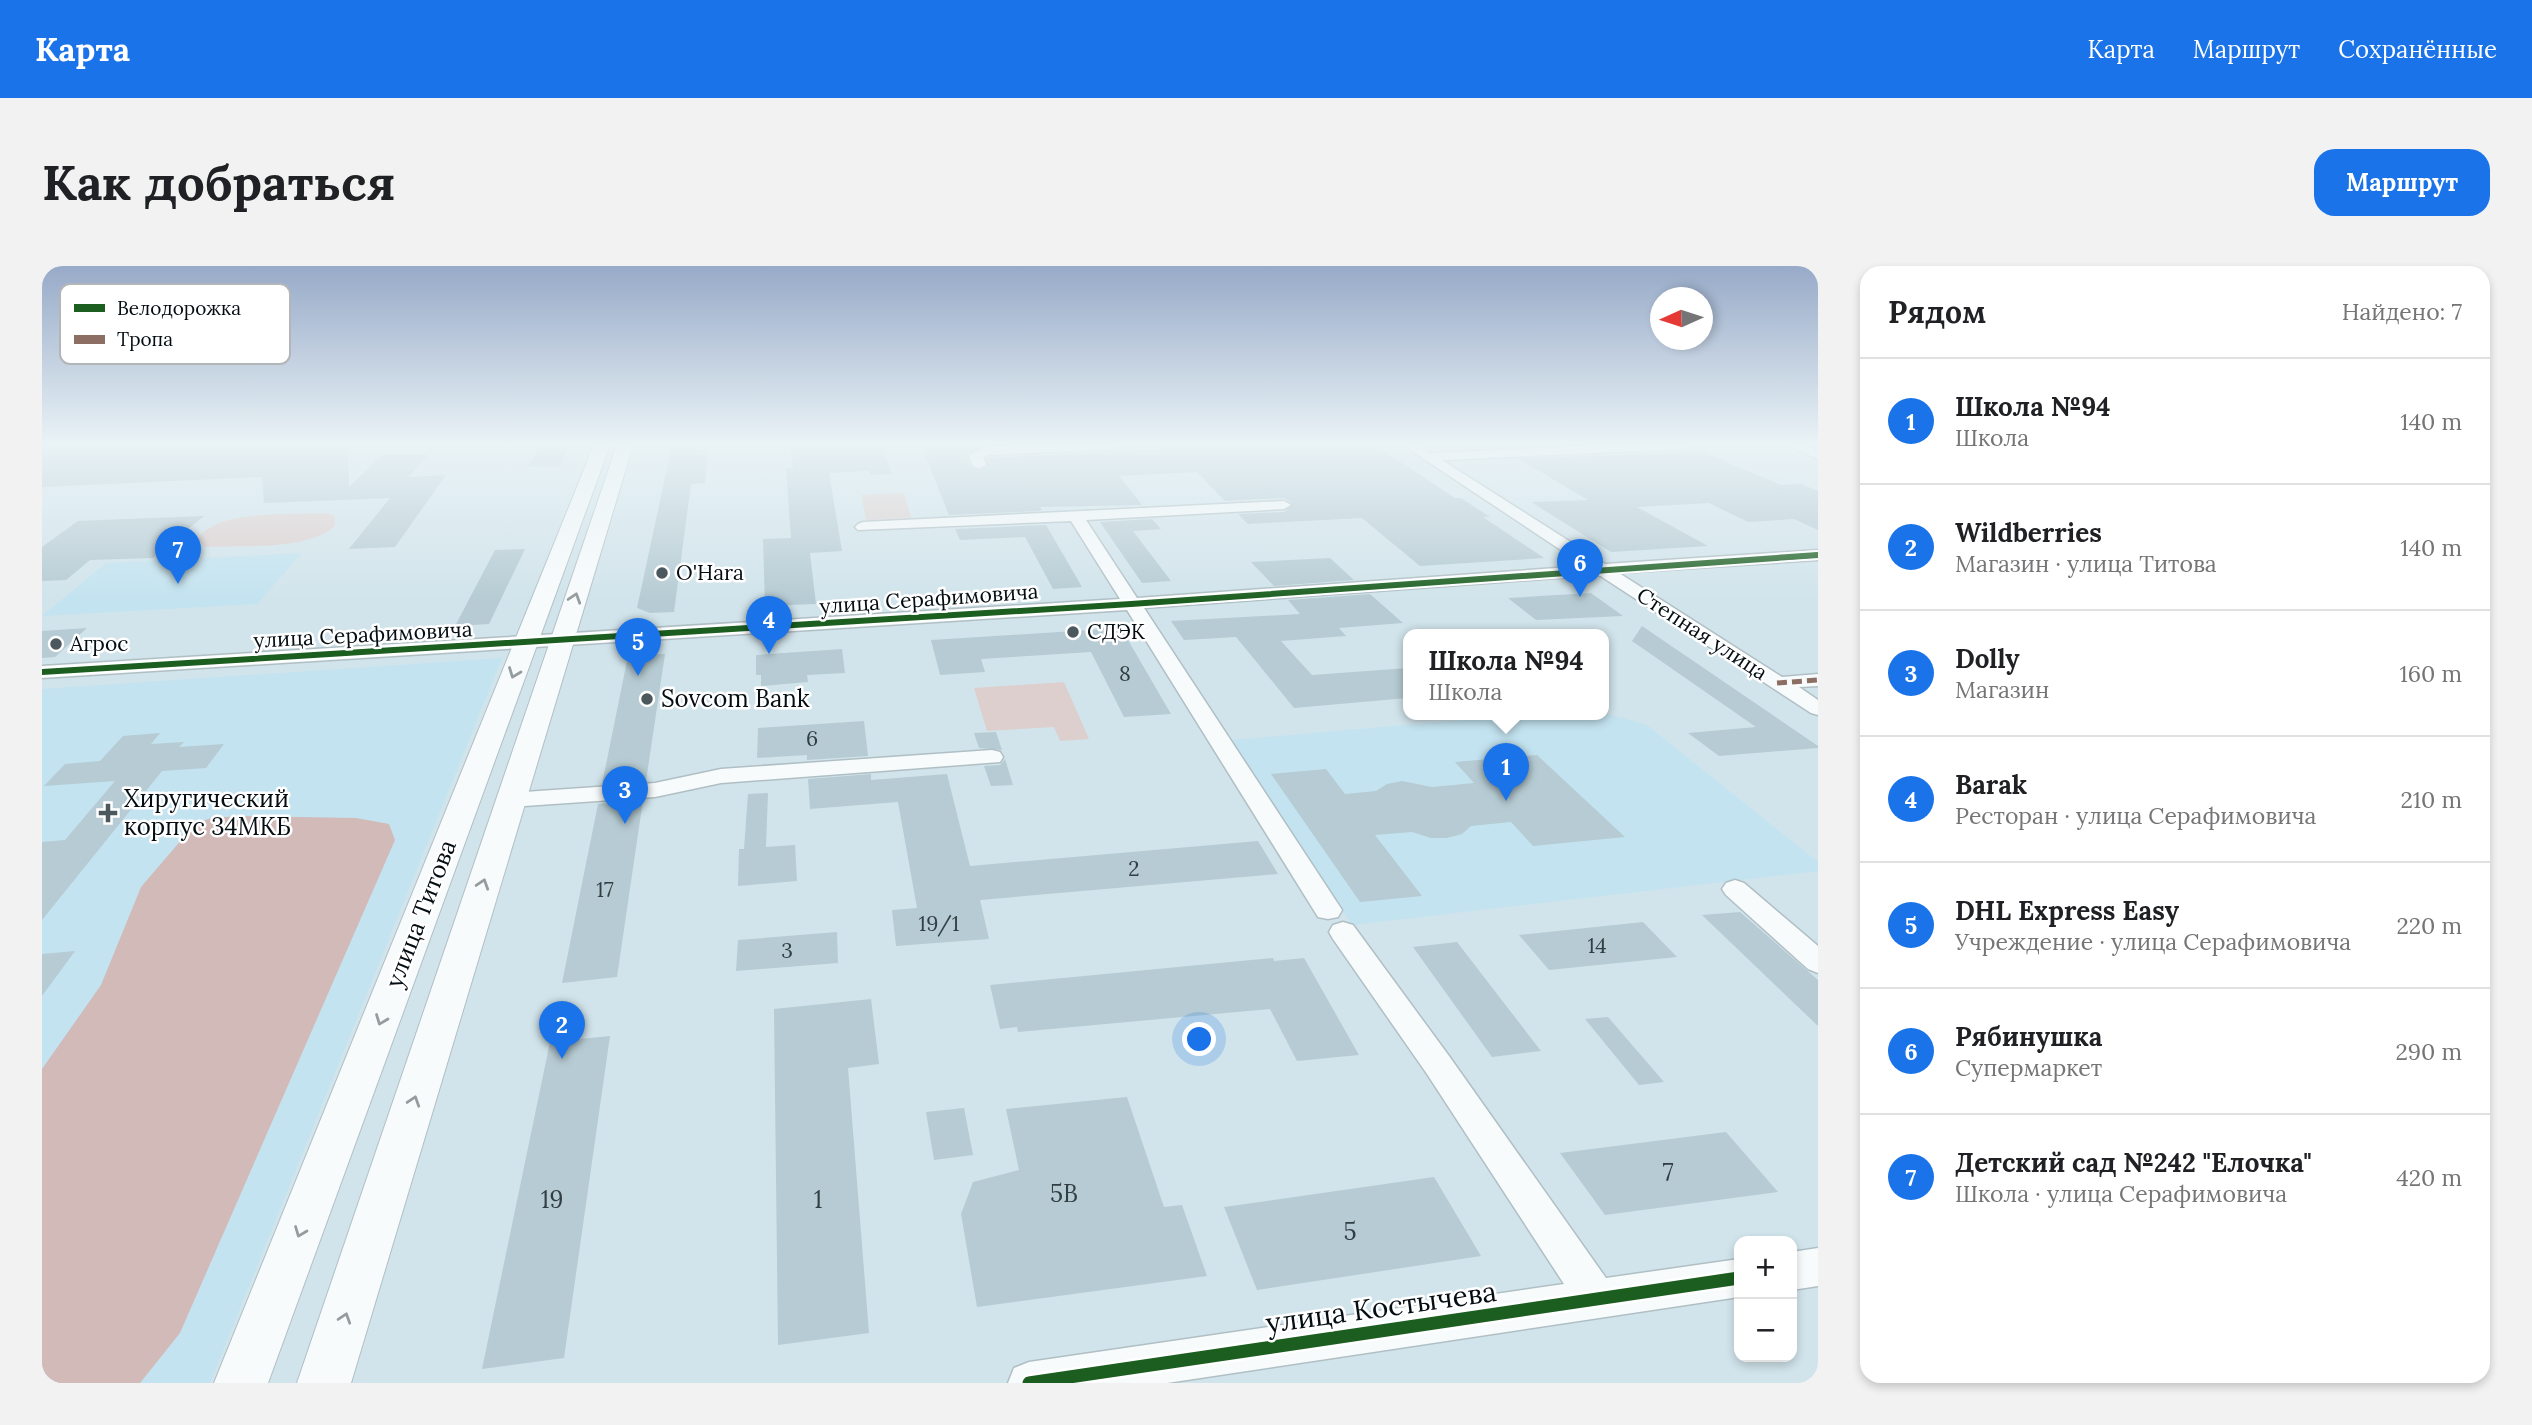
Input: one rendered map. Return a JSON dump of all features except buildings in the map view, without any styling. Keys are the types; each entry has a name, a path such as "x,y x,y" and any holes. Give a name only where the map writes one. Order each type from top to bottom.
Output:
{"main road":[{"name":"улица Титова","path":"242,1383 582,497"},
{"name":"улица Титова","path":"324,1383 608,497"}],"street":[{"name":"Степная улица","path":"1491,497 1818,709"},
{"path":"863,527 1284,505"},
{"path":"1076,516 1336,921 1438,1065 1596,1298"},
{"name":"улица Серафимовича","path":"42,672 1394,586 1601,568 1818,555"},
{"path":"1777,683 1818,680"},
{"path":"510,800 655,789 721,776 992,757"},
{"path":"1735,889 1818,962"},
{"path":"1797,1270 1818,1267"},
{"name":"улица Костычева","path":"1029,1383 1734,1279"}],"shaded area":[{"path":"861,497 905,497 911,518 866,520"},
{"path":"327,513 335,517 335,526 308,540 273,545 205,547 198,539 207,529 238,518"},
{"path":"302,553 257,604 42,616 106,563"},
{"path":"502,658 210,1383 42,1383 42,689"},
{"path":"1064,682 1089,739 1060,741 1054,727 987,731 974,688"},
{"path":"1609,714 1647,725 1818,862 1818,871 1352,925 1231,740 1462,720 1609,720"},
{"path":"211,818 356,818 389,824 395,840 180,1333 140,1383 42,1383 42,1069 101,985 141,887 195,824"}],"marked path":[{"path":"1777,683 1818,680"}],"cycle path":[{"path":"42,672 1131,604 1818,555"},
{"path":"1029,1383 1734,1279"}],"place":[{"name":"O'Hara","path":"662,573"},
{"name":"Детский сад №242 \"Елочка\"","path":"178,584"},
{"name":"Рябинушка","path":"1580,597"},
{"name":"СДЭК","path":"1073,632"},
{"name":"Агрос","path":"56,644"},
{"name":"Barak","path":"769,654"},
{"name":"DHL Express Easy","path":"638,676"},
{"name":"Sovcom Bank","path":"647,699"},
{"name":"Школа №94","path":"1506,801"},
{"name":"Хиругический корпус 34МКБ","path":"108,813"},
{"name":"Dolly","path":"625,824"},
{"name":"Wildberries","path":"562,1059"}]}
